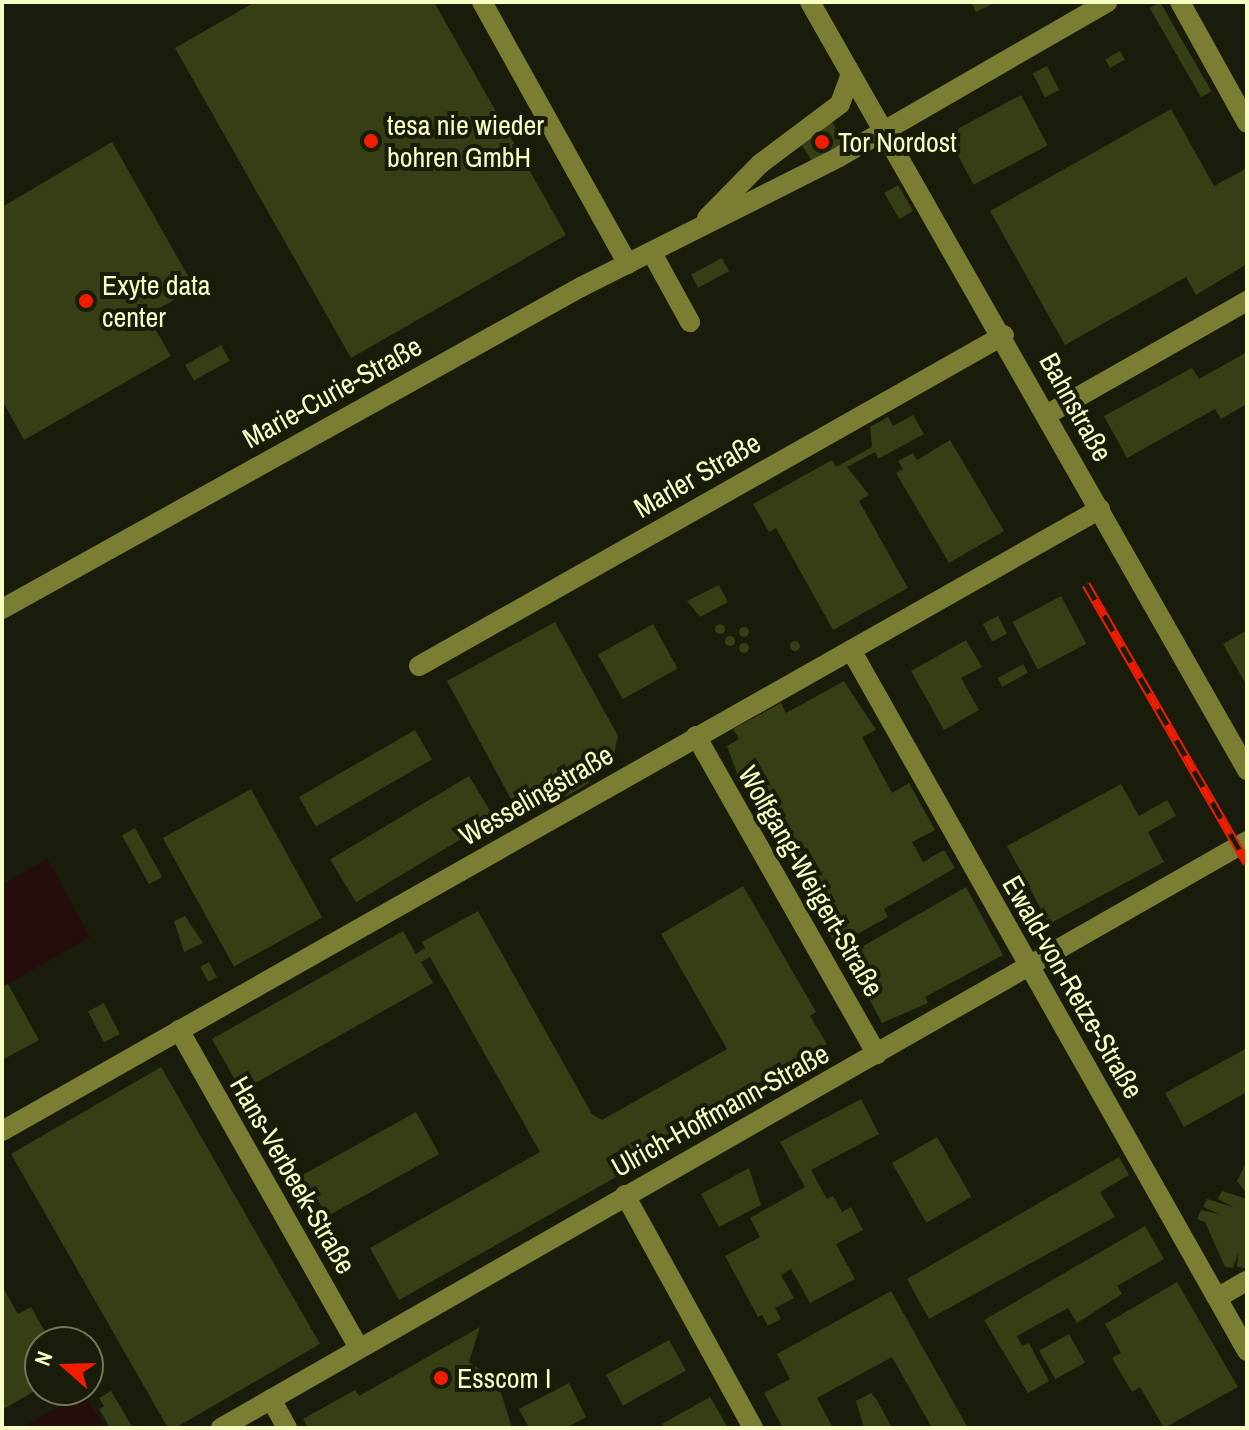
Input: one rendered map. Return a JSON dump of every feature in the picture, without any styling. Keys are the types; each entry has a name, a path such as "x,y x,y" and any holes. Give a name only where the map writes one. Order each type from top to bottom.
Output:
{"street":[{"path":"482,2 628,264"},
{"name":"Bahnstraße","path":"810,2 1004,335 1247,770"},
{"path":"884,132 1107,2"},
{"path":"1180,2 1247,123"},
{"path":"694,231 760,164 840,104 851,74"},
{"name":"Marie-Curie-Straße","path":"2,609 628,264 884,132"},
{"path":"652,253 690,322"},
{"path":"1048,414 1247,301"},
{"name":"Marler Straße","path":"419,666 1004,335"},
{"name":"Wesselingstraße","path":"2,1131 1100,509"},
{"name":"Ewald-von-Retze-Straße","path":"851,650 1247,1351"},
{"name":"Wolfgang-Weigert-Straße","path":"696,736 877,1054"},
{"name":"Ulrich-Hoffmann-Straße","path":"221,1428 1247,841"},
{"name":"Hans-Verbeek-Straße","path":"179,1030 359,1348"},
{"path":"625,1195 753,1428"},
{"path":"1217,1298 1247,1281"},
{"path":"271,1399 287,1428"}],"shaded area":[{"path":"47,859 90,937 2,987 2,885"},
{"path":"61,1406 92,1406 105,1428 21,1428"}],"building":[{"name":"tesa nie wieder bohren GmbH","path":"255,2 434,2 566,235 351,358 175,48"},
{"path":"971,2 996,2 976,12"},
{"path":"1160,2 1212,91 1201,97 1150,8"},
{"path":"1120,51 1125,60 1110,68 1105,59"},
{"path":"1047,66 1059,90 1045,97 1033,73"},
{"path":"1021,95 1048,145 974,185 947,134"},
{"path":"1171,109 1214,186 1247,168 1247,264 1196,295 1186,277 1065,345 990,211"},
{"name":"Tor Nordost","path":"830,119 848,147 816,167 798,140"},
{"name":"Exyte data center","path":"112,142 195,288 147,315 171,356 24,440 2,400 2,207"},
{"path":"898,185 913,211 899,219 884,193"},
{"path":"722,258 729,271 698,288 691,274"},
{"path":"221,345 230,361 194,381 185,365"},
{"path":"1247,352 1247,404 1221,419 1215,409 1127,458 1104,416 1192,368 1199,379"},
{"path":"913,415 924,434 878,459 875,452 847,467 869,495 859,501 908,588 833,630 776,528 769,532 753,504 832,460 836,467 872,447 870,427 888,417 893,426"},
{"path":"950,440 1004,531 949,563 896,473 903,469 898,461 913,453 917,460"},
{"path":"719,585 728,602 700,617 687,601"},
{"path":"1061,596 1086,644 1038,670 1012,622"},
{"path":"998,616 1007,634 992,642 983,624"},
{"path":"555,622 618,736 613,758 590,770 589,783 567,796 555,792 529,806 511,799 447,681"},
{"path":"653,624 678,669 623,699 598,655"},
{"path":"720,624 725,629 720,634 715,629"},
{"path":"744,627 749,632 744,637 739,632"},
{"path":"1247,630 1247,686 1223,644"},
{"path":"730,636 735,641 730,646 725,641"},
{"path":"966,640 982,667 961,678 979,710 944,730 911,671"},
{"path":"795,641 800,646 795,651 790,646"},
{"path":"744,643 749,648 744,653 739,648"},
{"path":"1023,664 1028,673 1002,687 998,678"},
{"path":"844,681 876,730 862,737 892,793 909,783 935,830 912,842 923,862 944,850 955,868 884,909 888,917 836,946 746,782 741,785 727,746 739,739 733,729 781,703 786,713"},
{"path":"415,730 432,759 316,826 299,797"},
{"path":"469,776 495,819 356,902 330,859"},
{"path":"1121,784 1139,816 1167,800 1176,816 1148,832 1164,862 1049,924 1007,846"},
{"path":"251,789 322,918 234,967 163,838"},
{"path":"135,828 162,877 149,884 122,835"},
{"path":"743,886 816,1012 810,1016 827,1044 640,1150 646,1160 399,1300 370,1248 540,1152 430,957 421,962 433,983 241,1091 212,1039 403,931 416,954 425,948 422,942 478,911 592,1114 602,1120 727,1049 661,934"},
{"path":"966,887 1003,955 925,997 928,1003 882,1023 846,956"},
{"path":"185,916 203,943 184,952 174,921"},
{"path":"209,962 217,977 208,982 200,967"},
{"path":"8,984 39,1040 2,1060 2,987"},
{"path":"104,1003 120,1034 104,1042 88,1011"},
{"path":"1247,1048 1247,1092 1184,1127 1165,1093"},
{"path":"161,1067 320,1344 175,1428 168,1428 11,1154"},
{"path":"861,1099 879,1134 811,1170 827,1199 833,1196 842,1212 851,1207 863,1230 836,1244 855,1279 810,1303 791,1269 781,1275 794,1298 775,1308 781,1319 768,1326 762,1315 758,1317 725,1256 760,1237 750,1218 805,1187 780,1142"},
{"path":"416,1112 439,1154 324,1218 301,1176"},
{"path":"937,1137 972,1197 926,1223 892,1163"},
{"path":"1119,1157 1129,1175 1100,1192 1115,1217 929,1319 907,1279"},
{"path":"1247,1161 1247,1194 1237,1181"},
{"path":"749,1168 761,1205 719,1227 701,1194"},
{"path":"1222,1191 1247,1199 1245,1268 1237,1267 1238,1253 1233,1268 1225,1267 1205,1222 1197,1219 1201,1210 1220,1214 1203,1207 1207,1199 1233,1207 1218,1199"},
{"path":"1145,1226 1164,1259 1117,1286 1122,1294 1077,1323 1068,1308 1017,1336 1022,1346 1029,1343 1049,1381 1028,1393 984,1320"},
{"path":"1177,1282 1238,1387 1164,1428 1140,1387 1132,1392 1112,1358 1121,1353 1105,1324"},
{"path":"2,1286 18,1314 31,1307 42,1326 24,1326 24,1397 2,1410"},
{"path":"891,1291 968,1428 932,1428 892,1357 817,1398 833,1428 783,1428 764,1393 790,1379 777,1354"},
{"name":"Esscom I","path":"480,1327 469,1362 498,1383 512,1428 308,1428 303,1419 355,1390 359,1396"},
{"path":"1069,1334 1085,1363 1055,1379 1039,1350"},
{"path":"669,1340 686,1371 623,1406 606,1375"},
{"path":"569,1383 586,1417 566,1428 529,1428 519,1409"},
{"path":"111,1391 133,1428 110,1428 99,1409 104,1406 104,1395"},
{"path":"871,1393 892,1428 864,1428 856,1401"},
{"path":"710,1397 728,1428 664,1428 662,1424"}],"railway":[{"path":"1086,584 1247,863"}],"place":[{"name":"tesa nie wieder bohren GmbH","path":"371,141"},
{"name":"Tor Nordost","path":"822,142"},
{"name":"Exyte data center","path":"86,301"},
{"name":"Esscom I","path":"441,1378"}]}
